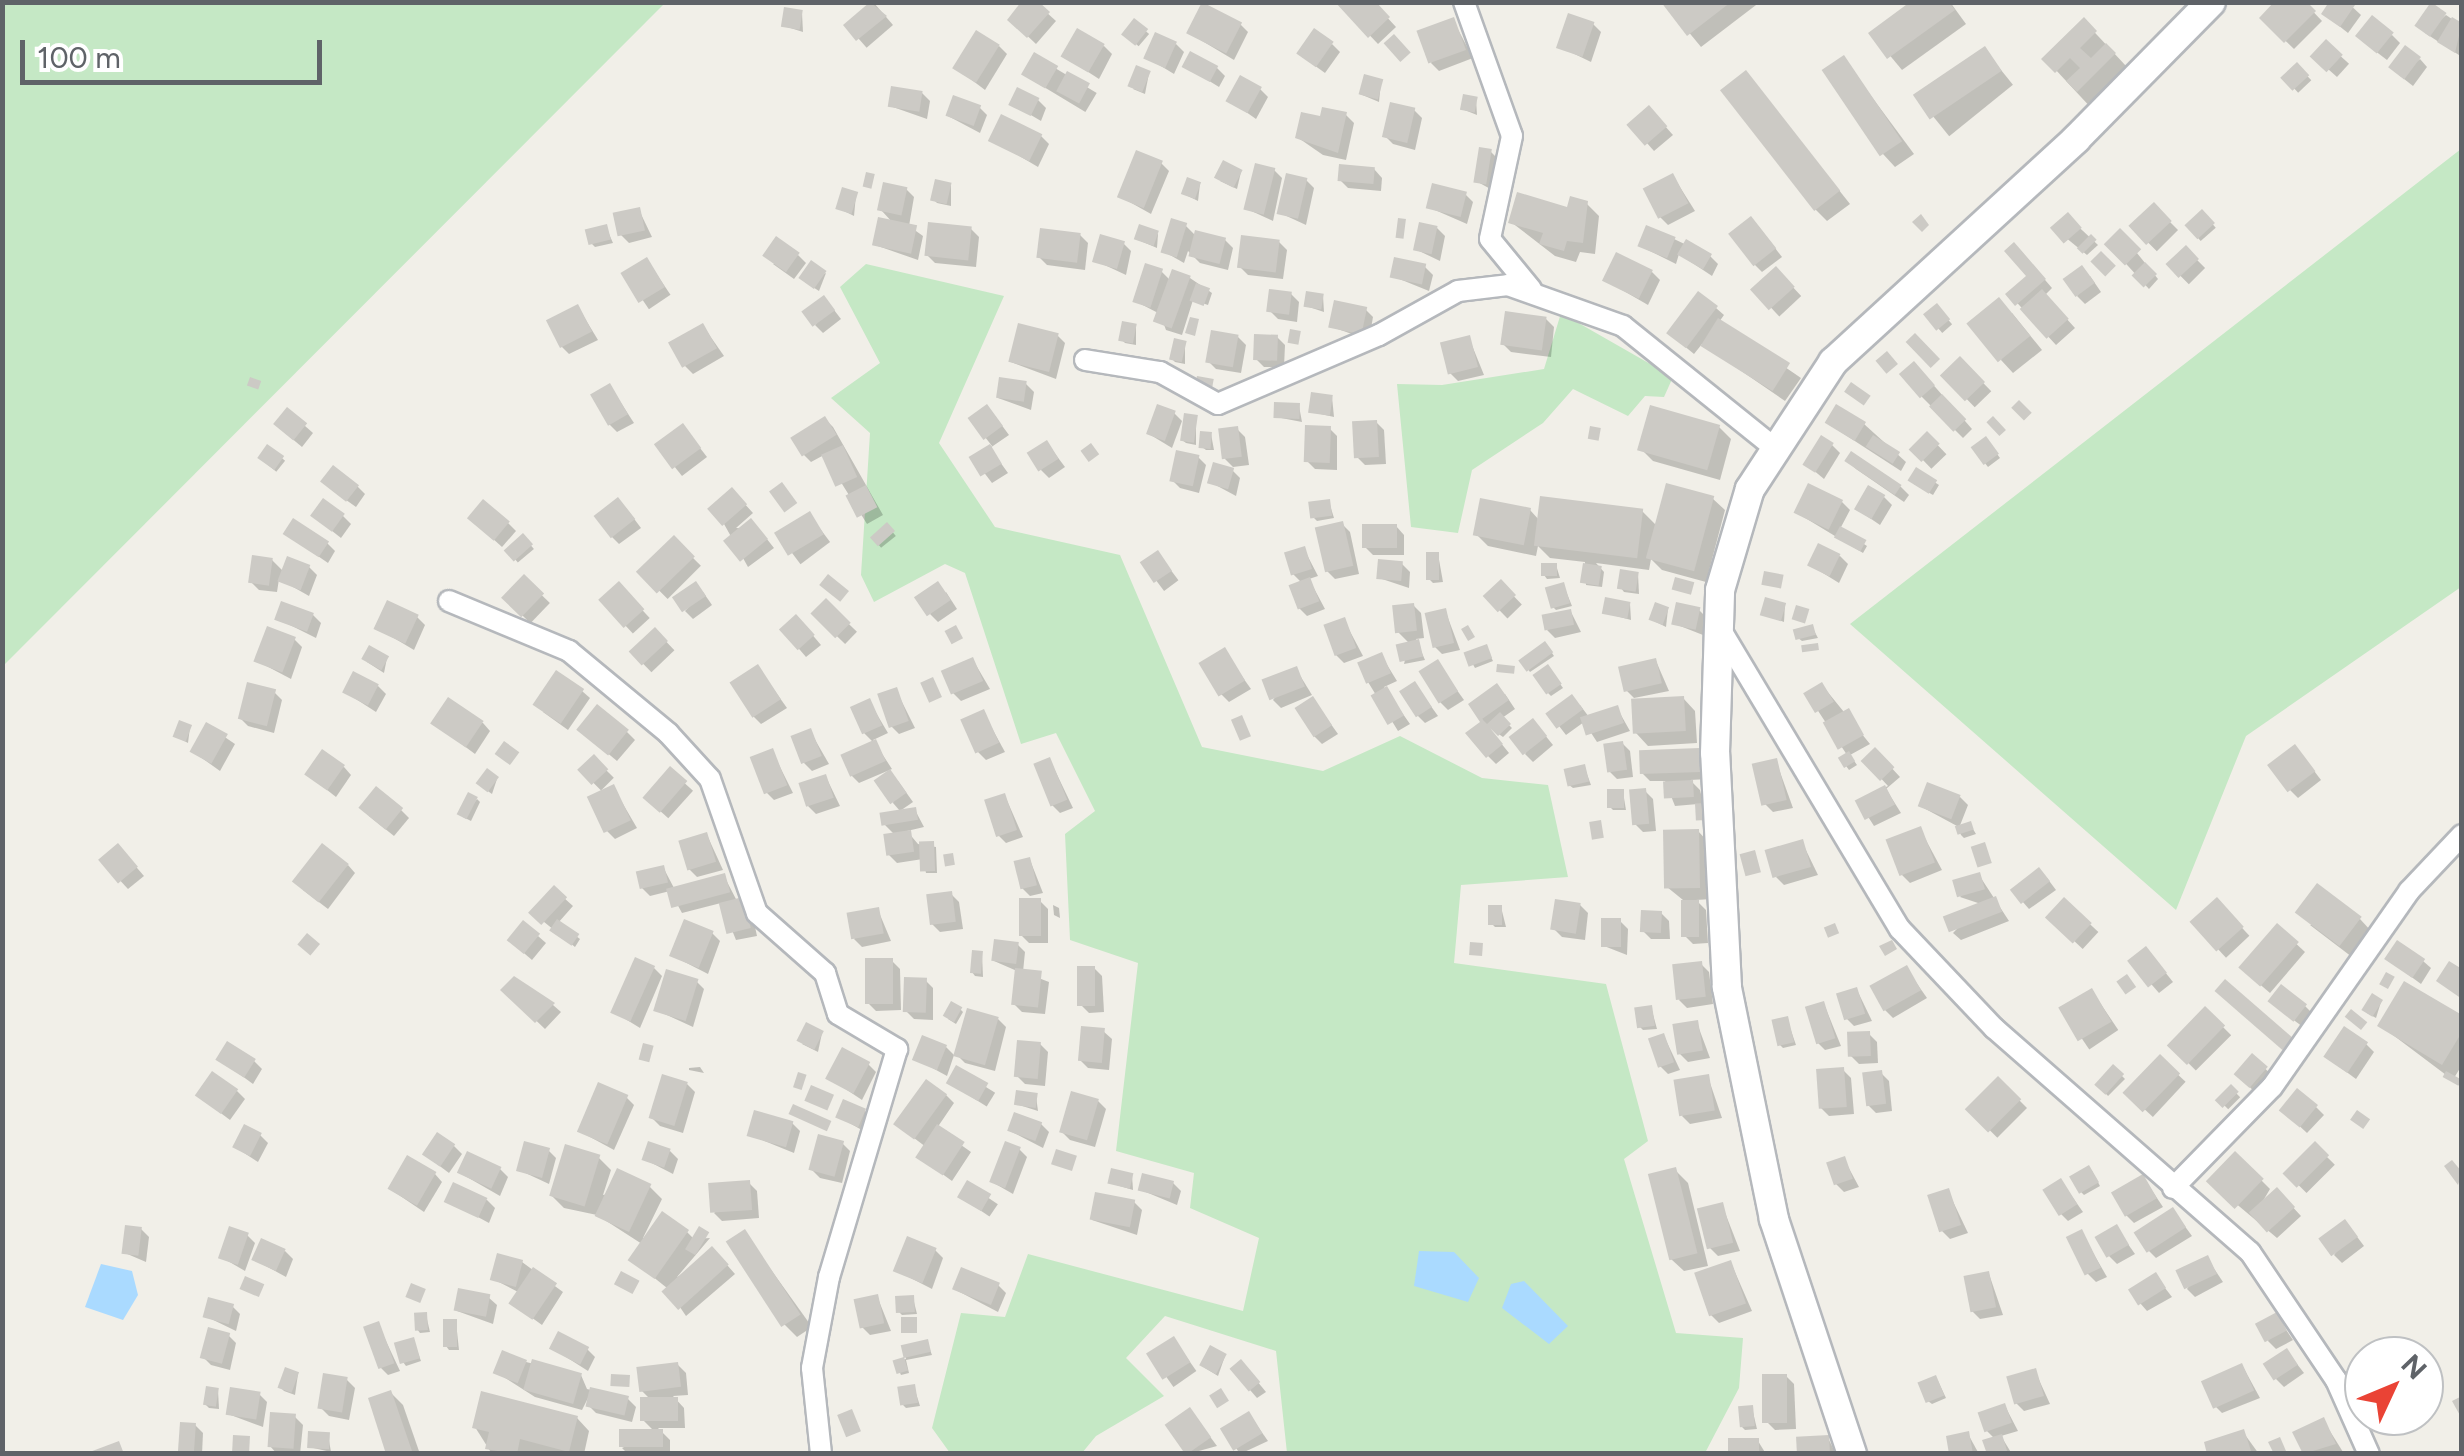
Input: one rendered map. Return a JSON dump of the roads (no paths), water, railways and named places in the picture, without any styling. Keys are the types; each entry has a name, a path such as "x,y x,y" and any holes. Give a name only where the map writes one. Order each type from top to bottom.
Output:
{"main road":[{"path":"1852,1454 1774,1220 1727,987 1714,753 1718,625 1734,534 1772,446 1869,322 2076,139 2211,2"}],"street":[{"path":"1464,2 1512,136 1490,239 1531,289"},
{"path":"1085,360 1160,372 1218,404 1379,335 1458,292 1531,289 1623,326 1772,446"},
{"path":"449,600 568,651 668,733 710,779 757,913 825,973 838,1014 897,1050 828,1277 812,1368 821,1454"},
{"path":"1718,625 1900,928 1994,1028 2250,1252 2283,1294 2336,1380 2369,1454"},
{"path":"2173,1188 2272,1086 2408,890 2462,835"}],"water":[{"path":"1419,1251 1454,1252 1479,1278 1468,1302 1414,1286"},
{"path":"101,1264 132,1271 138,1295 123,1320 85,1307"},
{"path":"1524,1281 1568,1326 1549,1344 1502,1308 1511,1284"}]}
